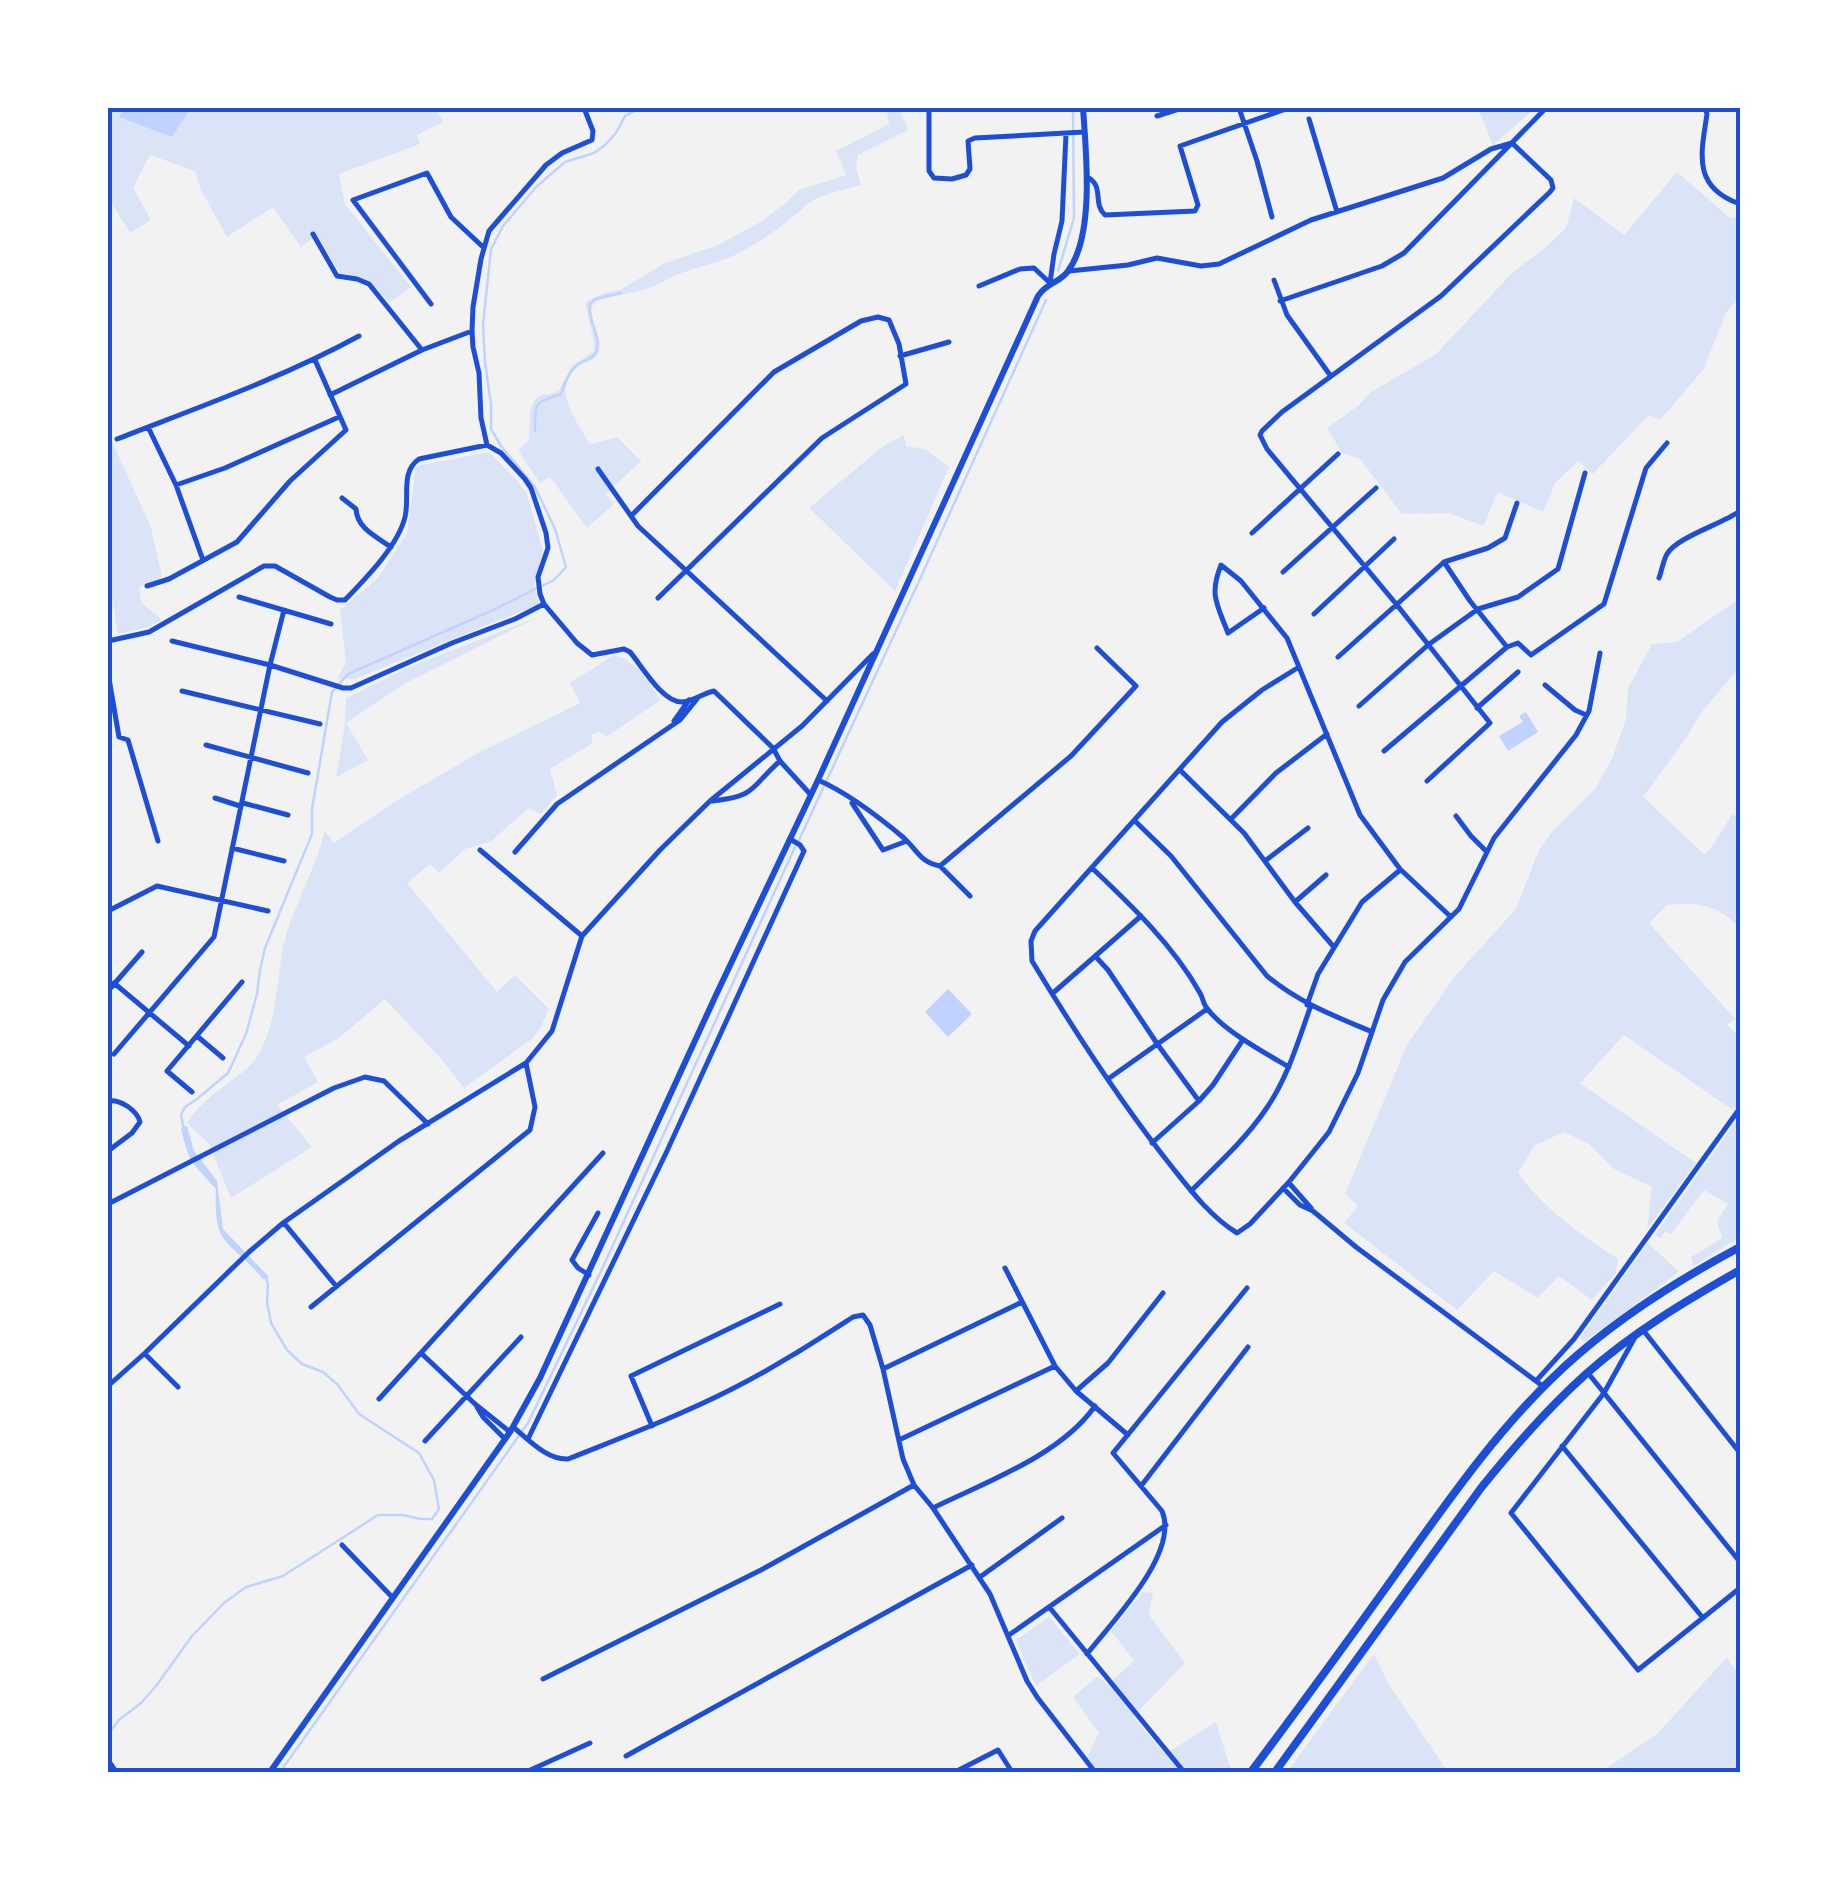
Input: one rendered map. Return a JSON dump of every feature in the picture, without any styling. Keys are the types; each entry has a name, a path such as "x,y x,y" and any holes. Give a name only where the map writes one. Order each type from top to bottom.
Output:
{"main road":[{"path":"1251,1772 1459,1487 1540,1384 1667,1289 1740,1247"},
{"path":"1275,1772 1514,1448 1588,1373 1640,1332 1740,1270"},
{"path":"1574,1340 1584,1350"}],"street":[{"path":"584,108 593,131 592,140 546,164 489,231 484,246 472,331 487,445 509,461 531,488 548,548 538,577 544,604 584,650 592,655 624,649 630,652 664,694 674,700 689,700 714,691 773,748 811,795"},
{"path":"929,108 928,171 934,178 966,175 970,169 968,141 975,138 1083,132"},
{"path":"1069,271 1086,214 1083,108"},
{"path":"1158,116 1182,108"},
{"path":"1239,108 1272,217"},
{"path":"1086,177 1098,188 1099,207 1105,215 1194,211 1198,204 1180,146 1289,108"},
{"path":"1280,301 1369,271 1404,253 1546,108"},
{"path":"1705,108 1702,167 1715,188 1740,204"},
{"path":"1310,118 1337,212"},
{"path":"1050,283 1063,210 1069,133"},
{"path":"270,1772 512,1433 589,1275 716,994 795,842 811,795 1038,296 1069,271 1157,258 1201,266 1219,264 1311,220 1443,178 1491,149 1512,143"},
{"path":"1427,782 1489,726 1488,721 1267,449 1260,435 1282,412 1330,375 1441,296 1550,192 1552,180 1512,143"},
{"path":"431,304 354,200 427,173 451,216 484,246"},
{"path":"313,234 337,276 368,284 422,350"},
{"path":"979,286 1020,269 1034,268 1050,283"},
{"path":"1274,280 1295,328 1330,375"},
{"path":"631,516 774,372 861,321 878,317 889,320 906,384 822,438 658,598"},
{"path":"330,395 422,350 472,331"},
{"path":"117,438 315,360 360,336"},
{"path":"900,356 948,342"},
{"path":"147,586 170,579 237,542 290,481 346,430 315,360"},
{"path":"176,485 340,417"},
{"path":"148,426 176,485 203,560"},
{"path":"1384,752 1507,647 1518,643 1531,655 1604,604 1646,468 1667,442"},
{"path":"108,642 149,632 264,566 275,566 337,600 344,600 390,547 405,517 411,465 419,459 487,445"},
{"path":"1252,533 1338,454"},
{"path":"598,469 638,526 828,702"},
{"path":"1359,706 1428,645 1478,609 1518,597 1558,568 1585,472"},
{"path":"1283,572 1376,488"},
{"path":"342,498 356,509 357,520 364,528 390,547"},
{"path":"1338,657 1444,562 1488,548 1504,538 1518,503"},
{"path":"1660,578 1665,559 1677,542 1724,523 1740,511"},
{"path":"1314,614 1394,539"},
{"path":"1444,562 1507,647"},
{"path":"1264,608 1228,633 1215,600 1214,584 1221,565 1240,581 1264,608 1287,638 1360,815 1400,869 1451,917"},
{"path":"239,596 330,624"},
{"path":"172,641 351,688 452,642 515,620 544,604"},
{"path":"114,1054 214,936 284,610"},
{"path":"940,866 1070,756 1136,686 1097,648"},
{"path":"108,1386 248,1252 284,1223 399,1141 526,1063 552,1032 582,936 710,801 802,726 876,652"},
{"path":"1298,668 1222,722 1035,930 1031,941 1032,961 1107,1080 1191,1190 1238,1233 1289,1182 1328,1132 1358,1073 1383,1000 1406,962 1459,908 1494,838 1576,735 1586,716 1600,653"},
{"path":"1477,708 1518,672"},
{"path":"108,673 120,737 128,740 158,840"},
{"path":"1545,685 1586,716"},
{"path":"182,691 320,724"},
{"path":"515,852 557,804 680,720 699,697"},
{"path":"673,724 689,700"},
{"path":"1231,819 1276,773 1327,734"},
{"path":"206,745 308,774"},
{"path":"710,801 753,791 780,761"},
{"path":"1180,770 1231,819 1333,946"},
{"path":"820,781 907,841 926,864 940,866 970,896"},
{"path":"215,798 288,814"},
{"path":"849,798 882,850 907,841"},
{"path":"1456,816 1488,852"},
{"path":"1135,821 1171,856 1268,976 1309,1006 1372,1032"},
{"path":"1265,861 1308,828"},
{"path":"527,1438 666,1151 804,851 795,842"},
{"path":"232,848 284,861"},
{"path":"480,850 582,936"},
{"path":"1092,868 1141,916 1200,992 1207,1009 1243,1040 1289,1067"},
{"path":"1191,1190 1266,1109 1289,1067 1318,974 1333,946 1362,902 1400,869"},
{"path":"1294,902 1326,875"},
{"path":"108,912 157,886 268,911"},
{"path":"1052,994 1141,916"},
{"path":"108,991 142,952"},
{"path":"1096,957 1200,1101"},
{"path":"192,1092 168,1071 242,982"},
{"path":"114,984 189,1046"},
{"path":"1107,1080 1207,1009"},
{"path":"198,1036 223,1058"},
{"path":"1152,1142 1200,1101 1243,1040"},
{"path":"311,1307 530,1130 535,1107 526,1063"},
{"path":"108,1204 334,1088 365,1076 384,1081 428,1124"},
{"path":"108,1101 117,1100 136,1113 140,1122 108,1151"},
{"path":"1282,1188 1540,1384 1740,1108"},
{"path":"379,1400 603,1153"},
{"path":"1289,1182 1313,1211"},
{"path":"589,1275 572,1260 598,1213"},
{"path":"284,1223 336,1286"},
{"path":"1004,1268 1055,1366 1076,1391 1128,1435"},
{"path":"1087,1654 1152,1567 1166,1526 1162,1511 1113,1452 1247,1288"},
{"path":"1076,1391 1108,1363 1163,1293"},
{"path":"884,1369 1022,1302"},
{"path":"652,1426 631,1376 780,1304"},
{"path":"422,1353 475,1404 483,1417 562,1460 652,1426 756,1376 860,1314 870,1325 884,1369 898,1440 914,1485 990,1594 1027,1681 1096,1772"},
{"path":"1740,1453 1640,1332 1604,1393 1512,1513 1638,1670 1740,1588"},
{"path":"425,1441 522,1337"},
{"path":"1141,1486 1248,1347"},
{"path":"145,1353 178,1387"},
{"path":"898,1440 1055,1366"},
{"path":"1588,1373 1740,1562"},
{"path":"933,1508 1056,1445 1077,1429 1095,1406"},
{"path":"1562,1446 1704,1618"},
{"path":"543,1679 760,1570 914,1485"},
{"path":"980,1577 1062,1518"},
{"path":"1008,1636 1166,1526"},
{"path":"342,1545 393,1598"},
{"path":"626,1756 972,1565"},
{"path":"1050,1608 1184,1772"},
{"path":"526,1772 540,1770 590,1743"},
{"path":"955,1772 998,1750 1012,1772"},
{"path":"108,1760 116,1772"}],"shaded area":[{"path":"108,108 436,108 443,122 417,135 420,144 339,174 345,204 411,287 390,303 369,282 340,273 317,235 301,247 273,207 227,237 195,171 150,155 133,188 151,220 130,233 108,197"},
{"path":"1478,108 1535,108 1493,145"},
{"path":"899,109 908,130 858,155 856,168 861,185 810,202 735,255 644,290 597,301 592,306 599,351 572,372 567,382 568,403 590,444 617,437 641,461 606,494 614,504 587,528 550,477 540,483 518,450 529,440 534,401 559,390 572,366 594,351 586,302 620,290 665,263 718,245 762,221 799,190 846,175 836,151 889,124 887,112"},
{"path":"1677,172 1730,218 1740,217 1740,295 1726,313 1703,370 1660,420 1649,415 1593,474 1578,461 1555,483 1543,512 1498,492 1483,526 1449,513 1402,514 1360,459 1342,453 1327,428 1371,392 1436,354 1514,271 1566,228 1574,198 1624,235"},
{"path":"108,433 151,527 162,577 139,587 142,603 162,620 118,634 108,574"},
{"path":"904,435 906,446 925,449 949,467 895,591 809,508 882,447"},
{"path":"489,452 527,494 543,551 534,585 539,604 355,679 337,679 346,662 340,610 378,578 407,533 416,466"},
{"path":"1740,598 1740,667 1700,714 1643,797 1704,854 1733,813 1740,821 1740,927 1715,909 1689,904 1667,905 1649,923 1735,1019 1727,1025 1740,1037 1740,1101 1734,1111 1624,1035 1580,1083 1696,1163 1647,1229 1652,1187 1614,1169 1589,1144 1564,1132 1534,1146 1518,1173 1551,1210 1618,1259 1616,1273 1592,1300 1559,1276 1538,1298 1494,1271 1457,1310 1344,1223 1358,1206 1345,1194 1407,1045 1455,976 1516,909 1539,850 1595,789 1612,759 1626,719 1628,688 1652,644 1677,642"},
{"path":"540,616 404,684 346,723 368,760 336,777 346,698 412,666"},
{"path":"614,655 636,667 661,700 606,737 599,732 591,735 593,743 550,769 557,795 541,814 529,808 490,842 465,849 439,873 430,864 407,883 497,992 515,975 549,1009 533,1038 464,1088 385,999 339,1038 304,1057 318,1082 277,1105 312,1147 231,1198 209,1144 187,1123 207,1100 250,1066 264,1044 274,1011 289,925 325,831 334,843 476,754 580,703 570,683"},
{"path":"1740,1116 1740,1237 1694,1266 1691,1257 1722,1238 1717,1221 1728,1204 1704,1190 1671,1234 1665,1231 1661,1238 1655,1235"},
{"path":"1648,1243 1679,1272 1584,1342 1580,1338"},
{"path":"1143,1592 1153,1593 1149,1615 1185,1663 1133,1717 1165,1754 1216,1722 1234,1772 1099,1772 1087,1757 1099,1733 1073,1697 1098,1676 1107,1685 1134,1661 1111,1631"},
{"path":"1049,1617 1080,1654 1036,1686 1016,1640"},
{"path":"1374,1654 1388,1683 1448,1772 1287,1772"},
{"path":"1727,1657 1740,1678 1740,1772 1601,1772 1658,1733"}],"water":[{"path":"125,108 191,108 172,137 119,117"},
{"path":"1526,712 1538,732 1508,751 1499,736 1523,722 1519,716"},
{"path":"948,989 972,1014 948,1037 925,1012"},
{"path":"187,1126 194,1151 217,1181 223,1229 269,1277 263,1279 221,1233 216,1189 190,1156 181,1128"}],"waterway":[{"path":"184,1129 181,1115 185,1107 228,1073 246,1034 265,948 312,834 312,809 332,692 348,674 491,611 554,580 566,567 555,529 535,487 491,429 483,325 491,249 503,226 536,187 565,162 594,153 605,145 625,116 640,108"},
{"path":"1058,271 1074,218 1073,108"},
{"path":"535,431 538,405 561,394 574,368 596,352 590,304 595,299 621,293"},
{"path":"799,840 1046,300"},
{"path":"280,1772 528,1423 795,847"},
{"path":"108,1734 156,1686 192,1636 246,1587 283,1576 378,1515 432,1519 439,1509 434,1480 419,1453 359,1414 338,1385 323,1372 302,1364 287,1350 271,1323 266,1278"}]}
